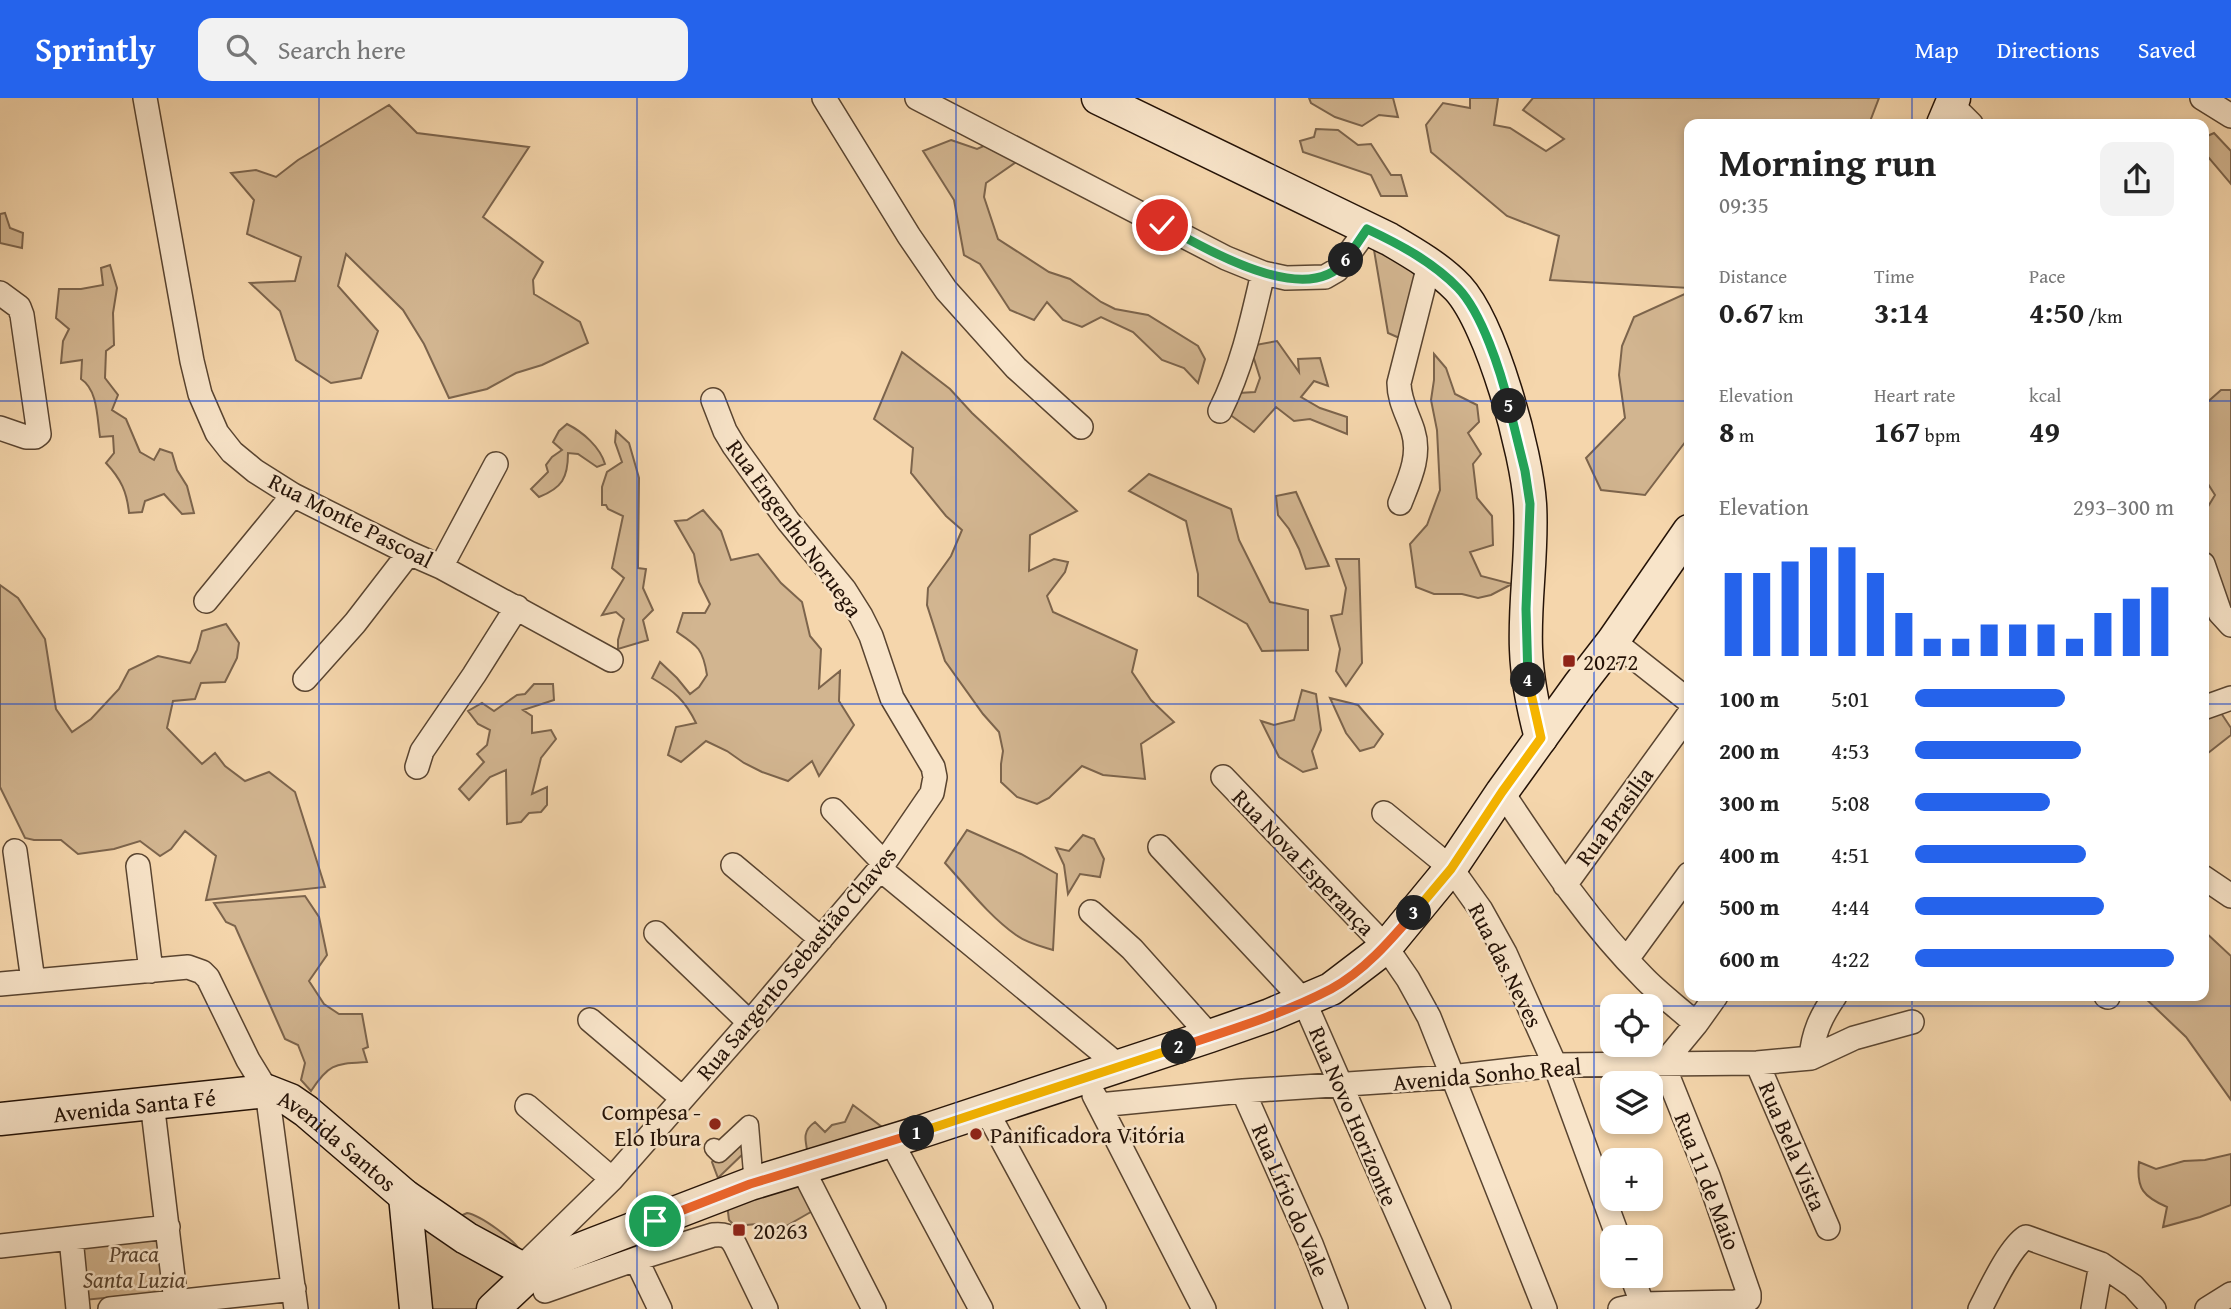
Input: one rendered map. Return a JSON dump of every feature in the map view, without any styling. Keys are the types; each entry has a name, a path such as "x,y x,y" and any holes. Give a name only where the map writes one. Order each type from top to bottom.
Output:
{"main road":[{"path":"1098,98 1389,239 1459,289 1471,305 1504,385 1525,471 1530,504 1526,649 1529,690 1541,738"},
{"path":"493,1309 538,1286 566,1255 750,1184 891,1141 1210,1036 1270,1015 1331,989 1386,947 1451,869 1502,792 1613,641 1684,538"},
{"name":"Avenida Santa Fé","path":"0,1119 267,1091"},
{"name":"Avenida Santos","path":"267,1091 290,1100 306,1111 405,1196 538,1286"},
{"name":"Avenida Santos","path":"405,1196 416,1309"}],"street":[{"name":"Rua Monte Pascoal","path":"145,98 200,394 217,433 232,452 255,471 293,495 441,567 611,660"},
{"path":"824,98 909,236 946,290 1016,368 1081,427"},
{"path":"918,98 1226,258 1263,273 1296,279 1325,277 1338,270 1367,229"},
{"path":"2202,98 2231,116"},
{"path":"1400,503 1412,472 1415,446 1413,429 1399,393 1399,383 1429,265"},
{"path":"1220,411 1249,337 1263,273"},
{"path":"0,293 19,307 22,315 39,434 35,438 26,437 0,428"},
{"name":"Rua Engenho Noruega","path":"713,400 734,446 788,521 844,589 861,616 891,698 933,768"},
{"path":"441,567 496,464"},
{"path":"206,601 293,495"},
{"path":"305,679 355,623 409,553"},
{"path":"2209,581 2222,617 2231,625"},
{"path":"417,767 422,751 517,607"},
{"path":"1613,641 1684,697"},
{"path":"2209,706 2231,698"},
{"name":"Rua Brasilia","path":"1565,886 1684,720"},
{"name":"Rua Sargento Sebastião Chaves","path":"538,1286 564,1228 611,1179 882,866 932,793 935,778 933,768"},
{"name":"Rua Nova Esperança","path":"1223,777 1386,947 1408,979 1429,1017 1545,1309"},
{"path":"1502,792 1565,886 1644,979 1696,1024"},
{"path":"834,810 882,866 1119,1066"},
{"name":"Rua das Neves","path":"1384,813 1451,869 1481,910 1505,953 1555,1065 1614,1225"},
{"name":"Rua Novo Horizonte","path":"1160,847 1304,1001 1439,1309"},
{"path":"15,851 33,981"},
{"path":"733,865 821,939"},
{"path":"138,866 151,971"},
{"path":"1627,959 1684,881"},
{"path":"2209,881 2231,896"},
{"path":"1091,912 1132,949 1210,1036"},
{"path":"656,933 748,1022"},
{"path":"0,984 188,967 202,972 208,978 248,1060 267,1091 295,1299 176,1302 110,1309"},
{"path":"1663,1064 1712,1001"},
{"path":"1811,1058 1812,1039 1832,1001"},
{"path":"590,1020 682,1098"},
{"name":"Avenida Sonho Real","path":"1099,1105 1243,1091 1451,1077 1555,1065 1757,1063 1811,1058 1854,1038 1912,1022"},
{"name":"Rua Bela Vista","path":"1757,1063 1828,1228"},
{"name":"Rua 11 de Maio","path":"1643,1306 1749,1299 1708,1176 1663,1064"},
{"path":"1084,1077 1204,1309"},
{"name":"Rua Lírio do Vale","path":"1243,1091 1311,1244 1336,1309"},
{"path":"152,1102 176,1302"},
{"path":"527,1106 611,1179"},
{"path":"986,1110 1094,1309"},
{"path":"714,1148 719,1153 749,1125 753,1173"},
{"path":"891,1141 981,1309"},
{"path":"802,1168 874,1309"},
{"path":"0,1246 168,1227"},
{"path":"538,1286 713,1235 724,1235 735,1245 766,1309"},
{"path":"1980,1309 2001,1270 2026,1237 2101,1264 2133,1286 2154,1309"},
{"path":"71,1238 78,1309"},
{"path":"636,1259 660,1309"},
{"path":"2093,1309 2101,1264"},
{"path":"1620,1309 1643,1306 1636,1288"},
{"path":"2207,1309 2231,1294"}],"green space":[{"path":"1309,98 1393,98 1398,117 1379,115 1362,126 1335,117 1311,103"},
{"path":"1470,98 1498,98 1494,125 1510,128 1546,151 1564,139 1523,110 1533,98 1879,98 1871,119 1684,119 1684,288 1550,280 1559,236 1507,216 1431,152 1426,125 1443,103 1470,108"},
{"path":"389,105 417,133 529,147 483,217 543,262 533,280 534,294 580,322 588,343 542,365 516,373 487,389 449,398 424,344 403,310 346,254 338,286 378,331 361,378 331,383 296,360 280,311 250,283 295,281 301,257 247,234 254,200 231,173 256,170 276,177 298,160"},
{"path":"1316,129 1338,130 1358,145 1371,144 1391,175 1401,175 1407,196 1381,196 1371,175 1303,152 1300,141 1314,137"},
{"path":"2214,133 2231,151 2231,184 2209,158 2209,135"},
{"path":"951,140 977,149 993,142 1022,158 986,183 984,197 998,239 1049,272 1070,279 1101,302 1115,309 1148,315 1198,346 1205,359 1198,383 1184,368 1162,360 1133,332 1101,317 1082,327 1063,320 1047,302 1034,320 1010,310 980,264 964,255 954,200 923,151"},
{"path":"5,213 10,228 23,233 22,248 0,243 0,214"},
{"path":"1374,250 1423,270 1404,340 1388,333"},
{"path":"110,265 117,288 113,313 114,345 106,351 105,378 118,395 112,410 126,419 140,452 154,460 160,449 172,453 177,470 187,486 194,513 182,514 164,494 145,501 142,512 129,513 122,486 106,463 114,453 113,436 100,437 94,397 81,379 82,360 61,363 63,341 69,329 56,318 59,289 103,285 101,268"},
{"path":"1684,294 1684,444 1645,495 1601,490 1586,458 1625,418 1619,375 1622,346 1634,317"},
{"path":"1277,341 1299,372 1298,359 1320,358 1328,386 1314,381 1301,397 1320,408 1347,417 1347,434 1310,419 1294,421 1276,407 1254,432 1229,414 1239,393 1255,392 1260,378 1250,346"},
{"path":"902,352 950,389 1077,511 1030,535 1029,571 1054,559 1068,562 1065,572 1047,596 1053,612 1137,650 1132,672 1151,700 1174,722 1141,744 1145,779 1103,775 1082,766 1049,798 1037,804 1017,797 1001,782 1003,751 999,732 945,661 927,605 928,588 951,556 962,530 946,516 911,473 913,448 874,419"},
{"path":"1434,354 1446,368 1455,394 1477,405 1479,422 1468,433 1481,454 1473,464 1477,498 1492,516 1493,545 1470,552 1481,576 1512,584 1491,595 1478,598 1462,594 1434,594 1416,587 1410,544 1427,525 1440,490 1437,430 1431,400"},
{"path":"2221,390 2231,390 2231,610 2209,567 2209,505 2215,495 2209,486 2209,401"},
{"path":"567,424 590,441 605,464 597,467 578,454 568,453 567,469 562,481 553,490 539,497 531,489 548,472 546,465 552,457 562,450 553,442"},
{"path":"616,431 629,443 639,478 638,568 646,569 643,588 653,610 643,620 648,640 618,649 624,619 616,612 602,615 624,578 612,568 623,516 602,505 602,487 607,472 622,462 615,442"},
{"path":"1149,474 1231,509 1239,540 1270,602 1308,610 1308,650 1262,651 1247,624 1198,596 1198,574 1186,521 1129,491"},
{"path":"1296,492 1329,566 1306,569 1289,529 1278,515 1276,496"},
{"path":"703,510 721,531 731,560 758,554 781,583 802,602 810,636 821,649 819,688 840,671 839,701 854,725 819,776 812,761 788,781 762,772 706,741 681,762 668,755 676,727 696,723 678,697 652,678 660,662 690,694 707,675 704,659 698,649 677,632 683,613 705,613 710,604 699,582 694,554 675,521 687,520"},
{"path":"1336,559 1359,559 1362,663 1346,686 1336,671 1340,649 1331,616 1342,614 1346,588"},
{"path":"0,585 18,598 45,639 56,709 72,732 91,719 119,689 129,670 158,656 190,663 202,631 226,624 239,643 237,658 225,682 201,683 195,699 173,701 167,728 202,764 215,753 225,766 245,781 269,772 295,792 325,887 206,900 216,856 185,831 171,849 160,856 140,841 114,849 78,854 61,840 25,838 0,787"},
{"path":"534,684 553,684 554,700 523,710 532,716 532,733 551,730 556,739 541,758 532,794 547,787 547,805 541,812 529,813 521,822 507,824 506,770 490,777 469,800 459,789 484,762 477,754 487,745 490,730 478,724 468,711 482,703 494,711 517,695 525,694"},
{"path":"1302,690 1316,694 1321,730 1312,751 1317,768 1303,772 1279,757 1261,721 1274,725 1294,720"},
{"path":"1330,698 1358,705 1383,734 1374,747 1360,751 1346,733"},
{"path":"2219,710 2231,728 2231,735 2209,752 2209,717"},
{"path":"967,830 1021,854 1057,874 1053,950 1025,940 1006,927 945,863"},
{"path":"1083,835 1094,839 1104,859 1100,877 1080,874 1068,894 1064,865 1056,848 1069,851"},
{"path":"305,896 319,917 327,955 309,981 324,1004 339,1014 362,1014 368,1047 363,1049 367,1062 347,1063 328,1070 311,1091 301,1080 305,1063 298,1045 285,1039 235,926 226,922 214,903"},
{"path":"2209,936 2231,956 2231,1100 2186,1037 2148,1001 2209,1001"},
{"path":"853,1105 882,1127 808,1154 806,1136 811,1125 815,1122 825,1132 832,1125 845,1122"},
{"path":"746,1133 747,1150 718,1178 712,1162"},
{"path":"2231,1154 2231,1205 2163,1227 2167,1207 2152,1200 2143,1191 2139,1179 2139,1162 2156,1169 2184,1161 2205,1160"},
{"path":"795,1179 816,1209 774,1233 770,1227 757,1224 735,1226 729,1220 726,1196"},
{"path":"411,1205 521,1268 495,1309 415,1309"},
{"path":"467,1213 497,1229 521,1252 507,1249 460,1216"},
{"name":"Praca Santa Luzia","path":"157,1235 165,1292 84,1300 83,1243"}],"place":[{"name":"20272","path":"1569,661"},
{"name":"Compesa - Elo Ibura","path":"715,1124"},
{"name":"Panificadora Vitória","path":"976,1134"},
{"name":"20263","path":"739,1230"}],"route":[{"path":"655,1221 750,1184 917,1133 1210,1036 1270,1015 1331,989 1386,947 1451,869 1541,738 1529,690 1526,649 1530,504 1525,471 1504,385 1471,305 1459,289 1420,258 1367,229 1338,270 1325,277 1296,279 1263,273 1226,258 1162,225"}]}
